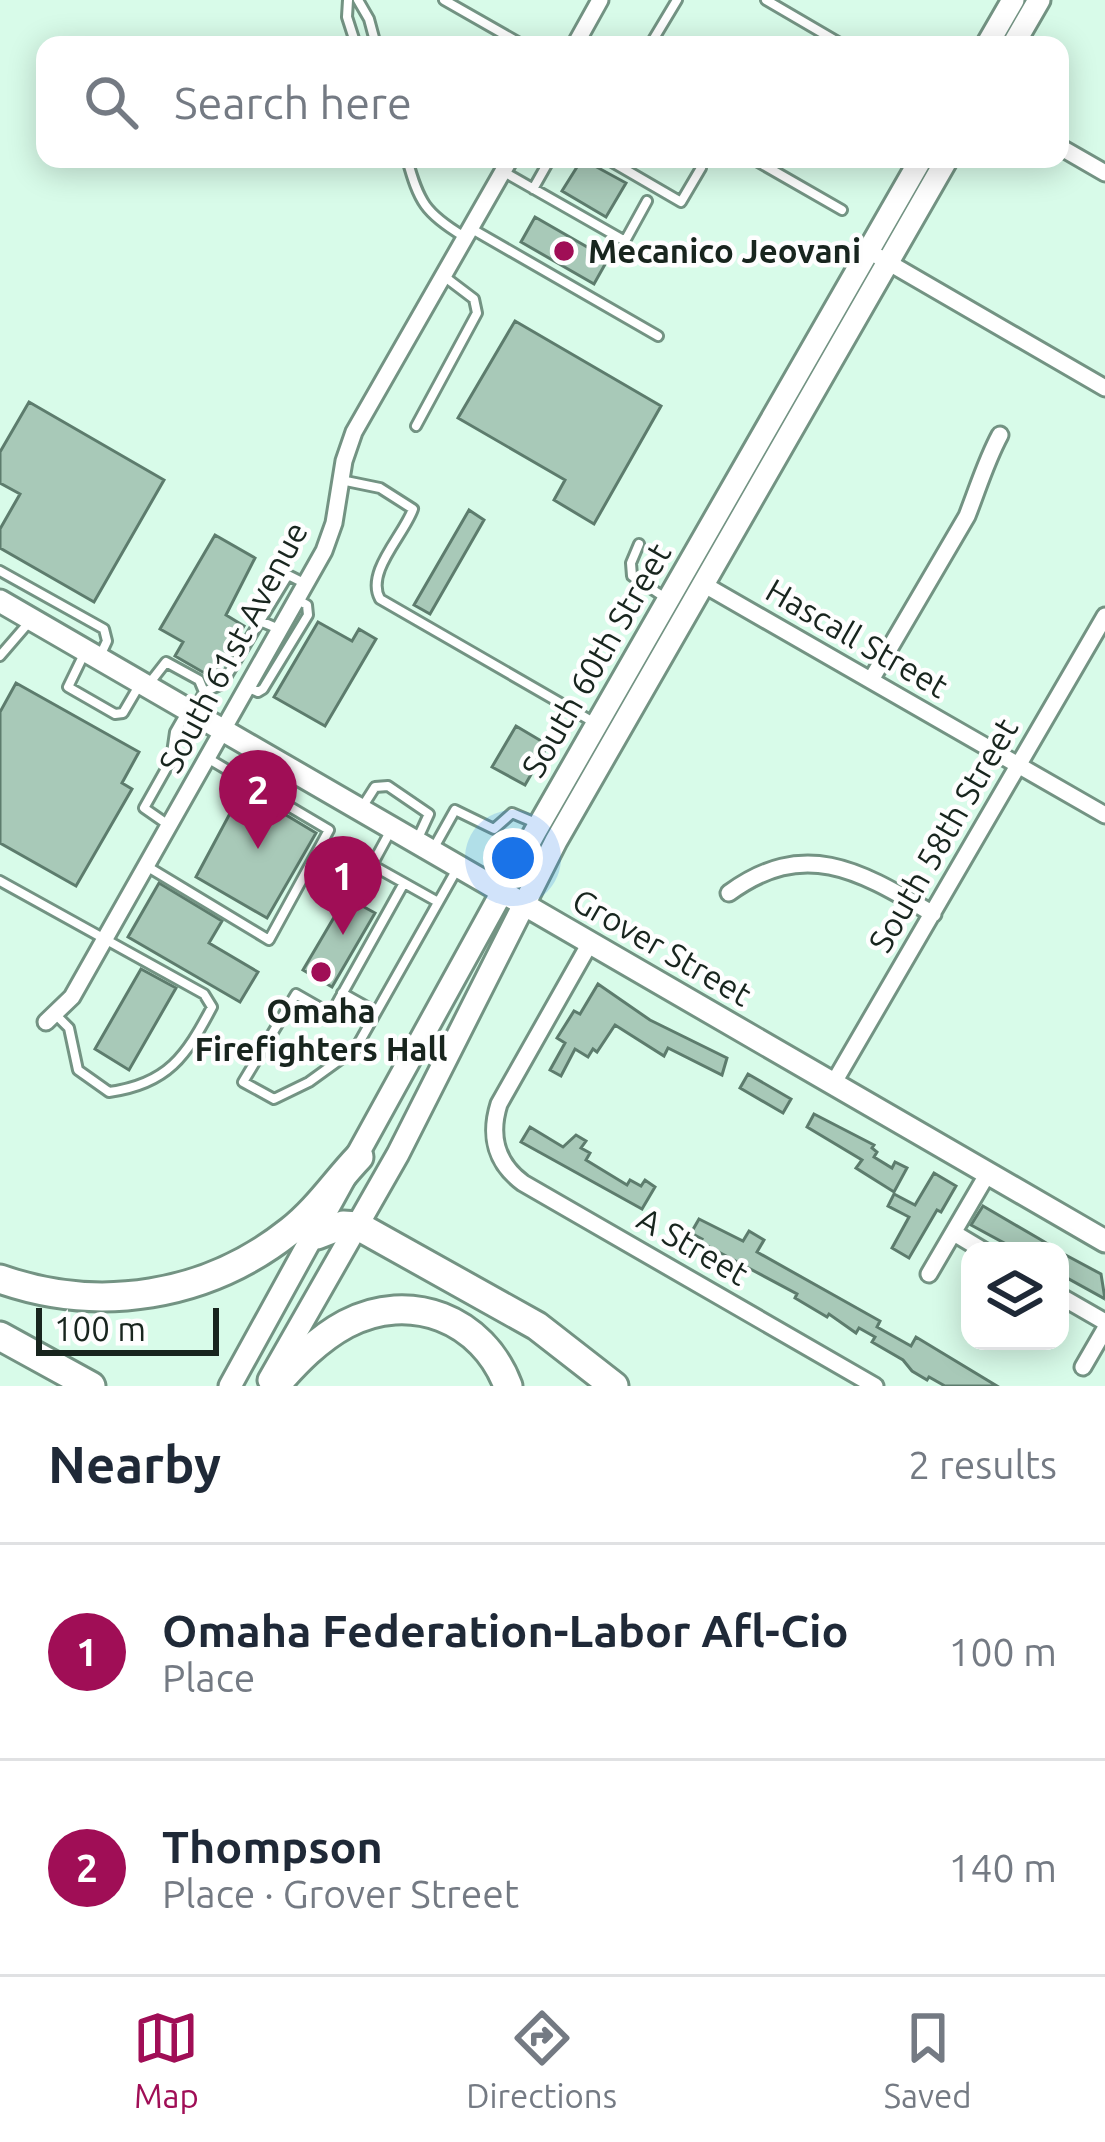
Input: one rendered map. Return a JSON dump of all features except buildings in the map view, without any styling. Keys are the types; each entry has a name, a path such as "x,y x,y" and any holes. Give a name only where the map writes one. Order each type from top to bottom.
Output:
{"highway":[{"path":"0,1279 42,1291 98,1298 148,1294 196,1282 236,1266 290,1232 359,1156"},
{"path":"317,1235 343,1225 358,1226 537,1327 614,1386"},
{"path":"275,1386 332,1332 363,1316 398,1309 438,1315 472,1333 498,1362 508,1386"},
{"path":"0,1336 91,1386"},
{"path":"0,1350 60,1386"}],"main road":[{"path":"1018,36 1039,0"},
{"path":"991,36 1004,3"},
{"name":"South 60th Street","path":"230,1386 359,1156 703,584 878,257 917,168"},
{"name":"South 60th Street","path":"266,1386 358,1226 512,899 539,826 668,600 878,257 941,168"},
{"path":"633,707 642,670 676,608 668,600"},
{"name":"Grover Street","path":"0,601 1105,1241"}],"street":[{"path":"579,36 600,0"},
{"path":"1069,152 1105,173"},
{"name":"South 61st Avenue","path":"51,1019 72,997 301,592 330,535 354,432 504,168"},
{"path":"878,257 1105,388"},
{"path":"871,680 968,516 986,460 1000,435"},
{"name":"Hascall Street","path":"703,584 1105,815"},
{"name":"South 58th Street","path":"833,1084 1105,616"},
{"path":"729,892 762,872 836,866 860,872 933,914"},
{"name":"A Street","path":"590,944 499,1104 495,1143 506,1168 523,1183 875,1386"},
{"path":"929,1274 988,1173"},
{"path":"954,1233 969,1242"},
{"path":"1069,1302 1105,1326 1083,1367"}],"lane":[{"path":"348,0 353,36"},
{"path":"358,0 374,36"},
{"path":"444,0 507,36"},
{"path":"655,36 677,0"},
{"path":"766,0 828,36"},
{"path":"409,168 418,199 436,219 658,336"},
{"path":"509,168 533,189 625,241 647,201"},
{"path":"533,189 545,168"},
{"path":"622,168 681,202 701,168"},
{"path":"768,168 842,211"},
{"path":"416,426 477,313 474,299 443,276"},
{"path":"340,480 380,488 413,509 376,578 380,599 597,724"},
{"path":"639,544 631,562 632,576 668,600"},
{"path":"0,571 104,629 107,641 68,687 116,714 123,713 166,662 199,680 204,692"},
{"path":"170,826 144,808 171,760 176,732 204,692 222,684 285,577 291,575 308,616 263,689 258,692 245,686"},
{"path":"0,656 32,619"},
{"path":"260,621 279,629"},
{"path":"147,866 268,940 329,830 209,759"},
{"path":"360,810 375,787 388,786 429,814 423,847"},
{"path":"423,847 455,810 494,829 512,812 539,826"},
{"path":"392,829 372,865 438,902"},
{"path":"404,883 331,1014 296,994 243,1082 274,1099 309,1082 356,1048 458,868"},
{"path":"0,881 211,1000 212,1007 188,1054 142,1085 109,1092 78,1070 69,1028 51,1019"},
{"path":"343,993 376,1012"}],"place":[{"name":"Mecanico Jeovani","path":"564,251"},
{"name":"Thompson","path":"258,849"},
{"name":"Omaha Federation-Labor Afl-Cio","path":"343,935"},
{"name":"Omaha Firefighters Hall","path":"321,972"}]}
